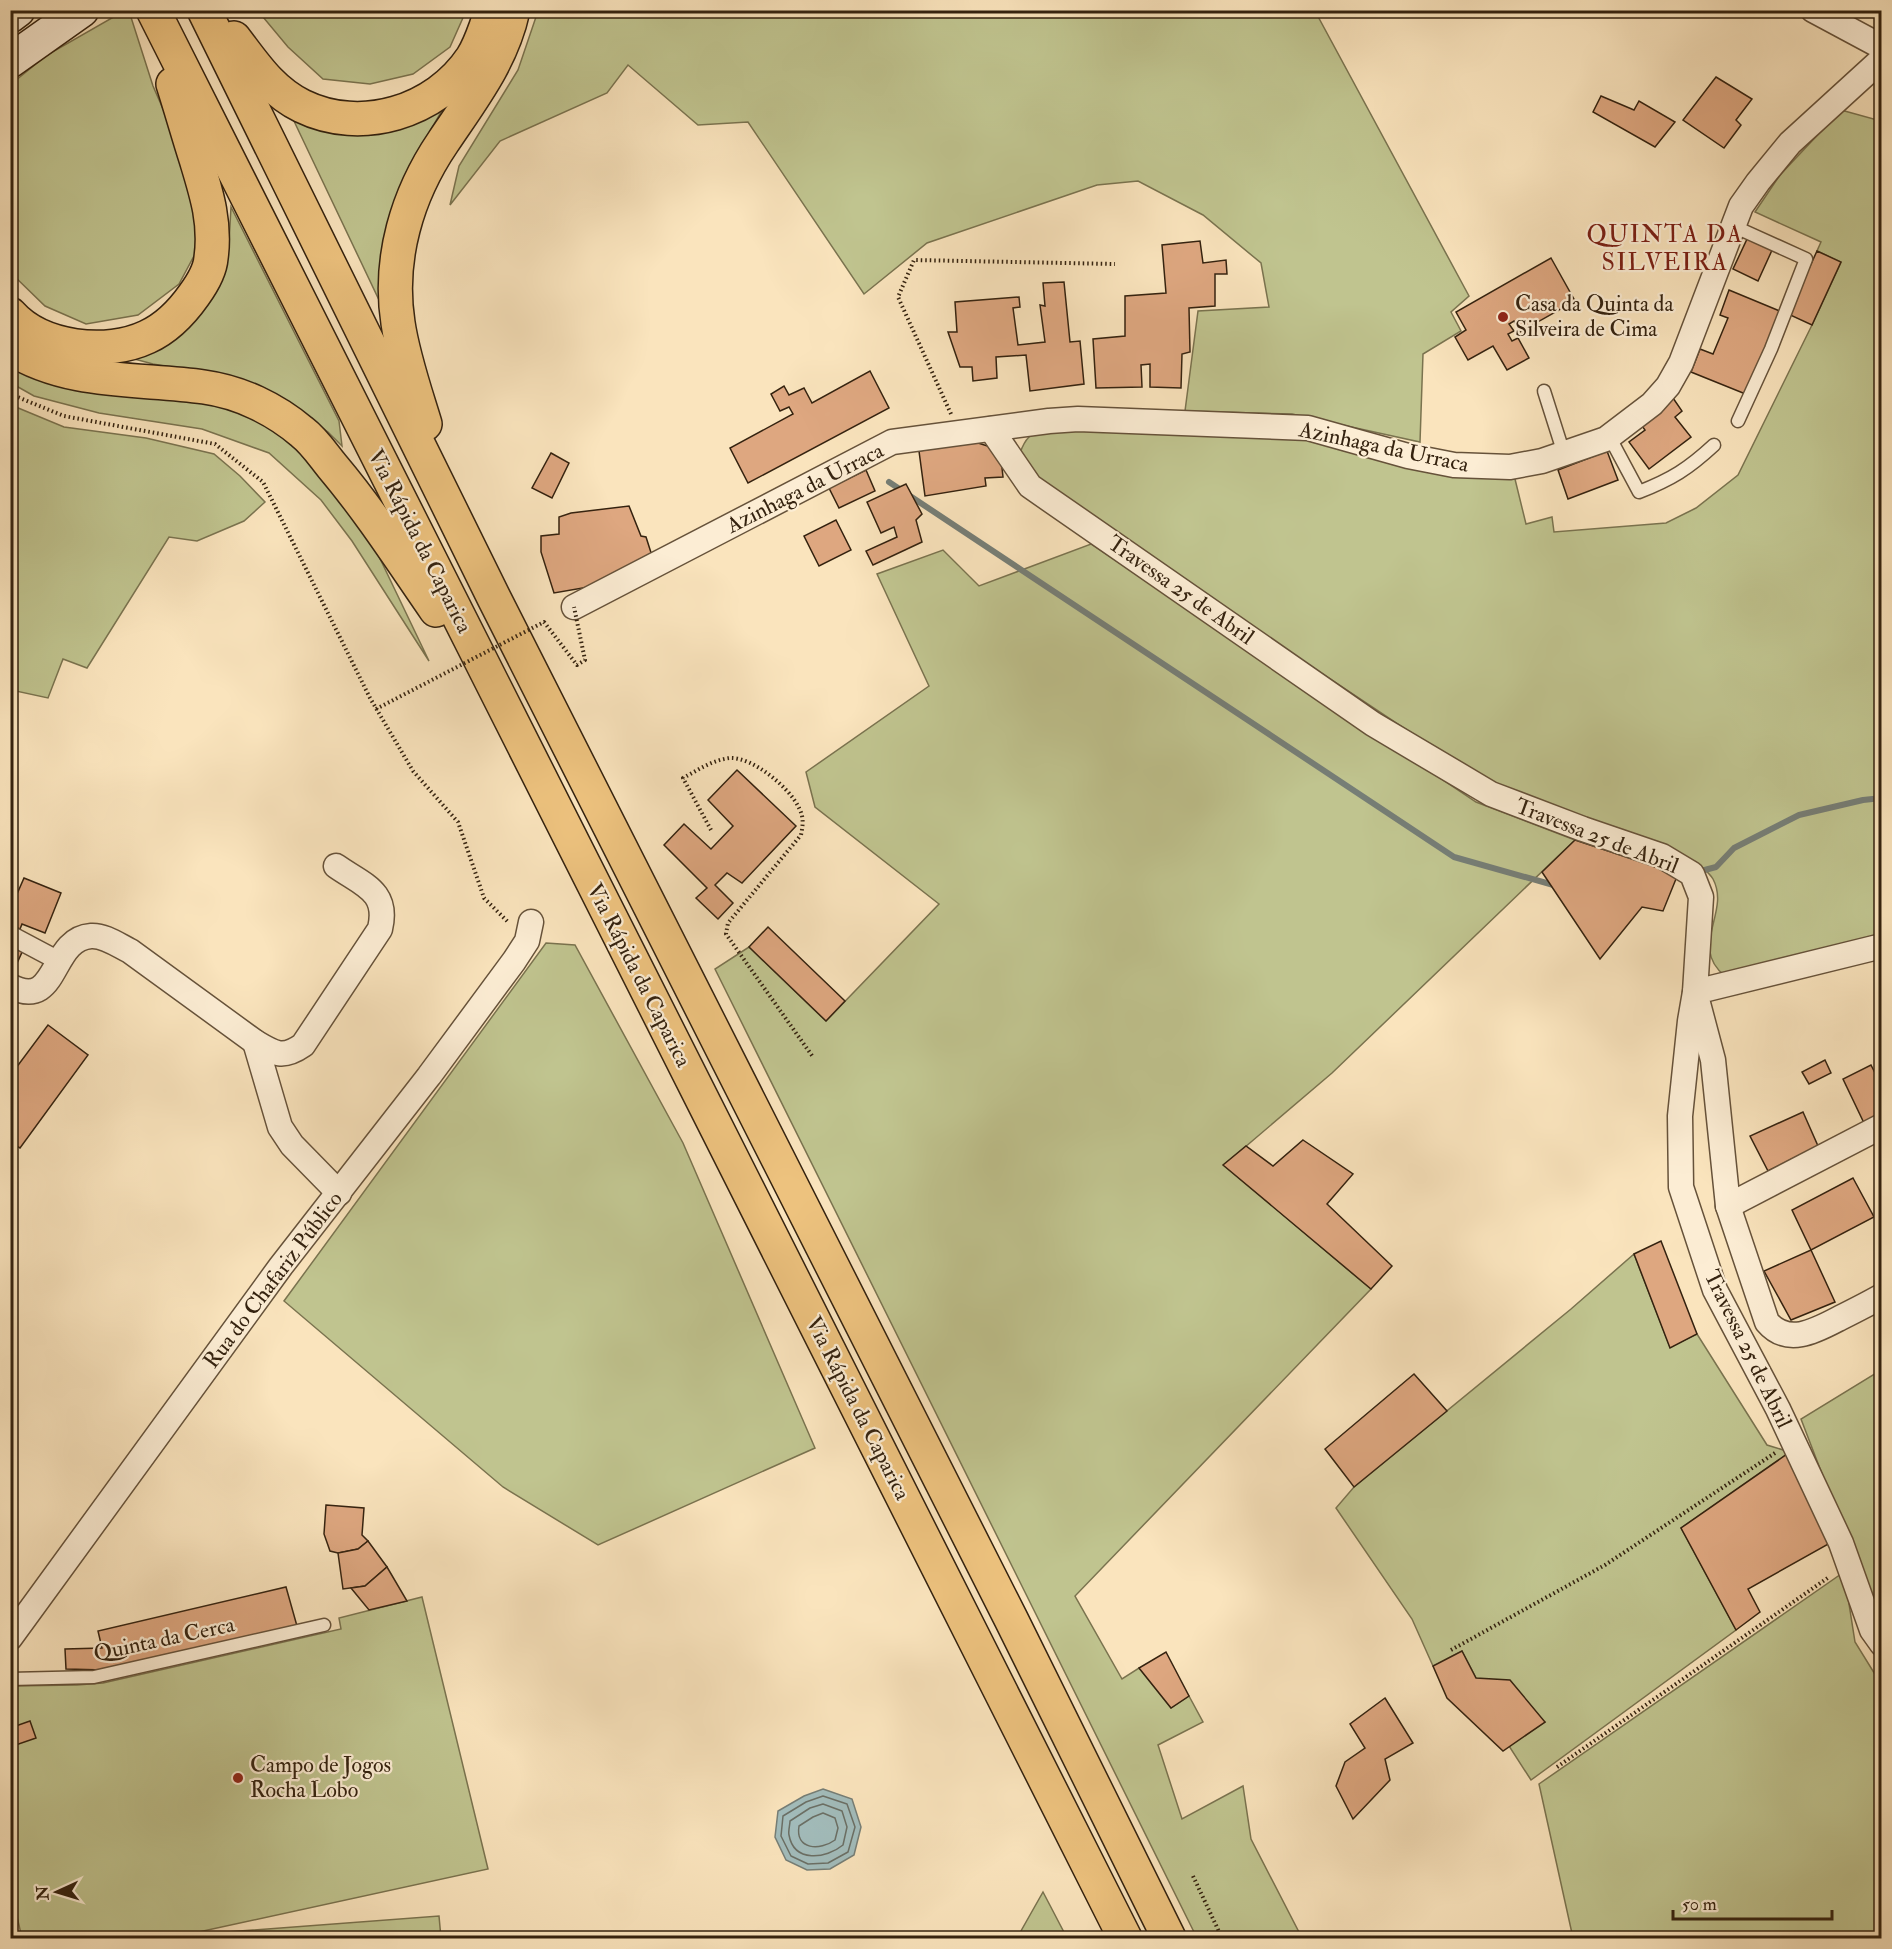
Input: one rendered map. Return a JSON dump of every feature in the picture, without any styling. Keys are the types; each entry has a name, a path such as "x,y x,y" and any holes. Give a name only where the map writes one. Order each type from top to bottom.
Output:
{"highway":[{"path":"10,314 40,335 67,345 98,347 126,345 149,336 170,323 187,306 202,285 211,261 213,234 210,204 152,10"},
{"name":"Via Rápida da Caparica","path":"152,10 1125,1938"},
{"name":"Via Rápida da Caparica","path":"204,10 454,517 1011,1619 1169,1938"},
{"path":"214,10 266,81 283,94 319,113 335,117 373,118 424,102 451,82 473,57 481,41 490,10"},
{"path":"454,517 403,351 396,302 397,263 405,218 414,194 436,151 476,94 493,65 508,30 513,10"},
{"path":"10,348 26,358 51,368 86,376 206,387 238,395 272,410 304,433 354,493 502,704"}],"main road":[{"path":"10,16 18,10"},
{"path":"10,61 80,12"}],"street":[{"path":"1813,10 1881,48"},
{"name":"Azinhaga da Urraca","path":"574,607 892,442 1078,419 1308,428 1408,456 1454,465 1510,467 1542,461 1609,436 1652,404 1668,386 1681,363 1741,206 1758,182 1790,143 1881,59"},
{"name":"Travessa 25 de Abril","path":"991,429 1030,486 1373,724 1491,794 1662,856 1692,873 1701,897 1695,992 1680,1116 1681,1187 1715,1290 1778,1409 1841,1543 1872,1630 1881,1644"},
{"path":"10,986 21,992 35,992 45,986 65,951 75,942 90,936 107,939 130,951 255,1042 274,1053 285,1054 303,1045 380,930 384,914 382,904 373,891 336,866"},
{"name":"Rua do Chafariz Público","path":"10,1638 281,1266 429,1076 529,931"},
{"path":"10,935 59,961"},
{"path":"1881,946 1695,992 1713,1060 1728,1206 1765,1318 1777,1331 1791,1335 1805,1334 1881,1296"},
{"path":"255,1042 280,1127 292,1145 339,1193"},
{"path":"1728,1206 1881,1126"}],"lane":[{"path":"1733,226 1806,259 1771,349 1738,421"},
{"path":"1544,391 1563,454"},
{"path":"1609,436 1639,492 1674,477 1690,467 1714,445"},
{"name":"Quinta da Cerca","path":"10,1679 94,1677 324,1625"}],"path":[{"path":"960,433 898,297 914,260 1115,264"},
{"path":"10,394 64,417 215,444 263,482 376,709 413,771 458,822 484,898 529,931"},
{"path":"376,709 544,622 577,665 585,660 574,607"},
{"path":"711,830 683,778 711,763 732,758 757,766 788,790 800,808 803,821 801,835 728,923 726,934 813,1057"},
{"path":"1451,1650 1605,1565 1792,1440"},
{"path":"1557,1767 1848,1563"},
{"path":"1193,1876 1222,1938"}],"green space":[{"path":"124,11 129,11 153,86 194,180 202,241 179,284 138,315 86,324 45,306 11,273 10,85 47,55"},
{"path":"258,11 466,11 450,47 413,74 370,84 323,79 288,47"},
{"path":"538,11 1315,11 1469,296 1451,312 1461,331 1423,354 1420,442 1292,414 1185,411 1198,311 1269,307 1261,263 1203,215 1138,181 1097,185 927,243 864,294 748,122 698,125 628,65 607,93 500,141 450,205 459,166 518,70"},
{"path":"283,98 324,122 445,105 406,173 389,321"},
{"path":"1841,110 1881,121 1881,938 1725,976 1715,965 1710,953 1717,892 1711,876 1696,862 1479,778 1043,488 1020,453 1029,437 1045,429 1281,435 1514,475 1526,524 1552,517 1554,532 1666,523 1696,508 1738,475 1841,262 1817,251 1821,242 1755,212 1780,175"},
{"path":"231,207 339,421 342,446 328,432 286,403 227,377 153,364 123,356 218,289 229,243"},
{"path":"11,365 218,400 290,433 351,498 429,661 352,541 321,500 269,453 202,429 99,413 34,396 11,383"},
{"path":"11,405 64,427 146,438 214,454 265,502 244,521 197,541 169,537 87,668 63,659 48,698 11,690"},
{"path":"1091,544 1476,802 1575,840 1332,1073 1224,1165 1371,1289 1075,1596 1122,1679 1139,1668 1171,1708 1189,1696 1203,1722 1158,1745 1182,1819 1243,1786 1251,1839 1302,1938 1197,1938 715,969 749,947 826,1021 939,904 815,807 806,772 929,686 877,574 943,550 979,586"},
{"path":"546,943 575,945 683,1143 815,1448 598,1545 503,1487 284,1301"},
{"path":"1634,1254 1670,1347 1697,1334 1767,1445 1790,1452 1681,1528 1736,1630 1531,1780 1509,1746 1545,1722 1476,1678 1462,1651 1433,1666 1412,1619 1336,1508 1354,1487 1571,1309"},
{"path":"1881,1370 1881,1628 1801,1419"},
{"path":"1844,1572 1855,1642 1881,1684 1881,1938 1573,1938 1539,1784"},
{"name":"Campo de Jogos Rocha Lobo","path":"422,1597 488,1869 171,1938 22,1938 10,1887 10,1686 103,1683 341,1629 339,1618"},
{"path":"1043,1892 1067,1938 1017,1938"},
{"path":"439,1916 441,1938 214,1938 214,1933"}],"water":[{"path":"823,1789 852,1799 861,1827 854,1855 830,1869 807,1870 786,1860 775,1837 778,1811 804,1796"}],"building":[{"path":"1716,77 1752,99 1736,120 1741,125 1724,148 1683,120"},
{"path":"1601,96 1634,110 1639,101 1675,122 1655,147 1593,112"},
{"path":"1748,237 1773,248 1758,281 1733,269"},
{"path":"1200,241 1203,263 1226,260 1227,274 1215,274 1215,306 1189,308 1190,352 1182,354 1181,388 1150,387 1150,364 1141,365 1142,387 1096,388 1093,339 1125,336 1125,296 1166,293 1162,245"},
{"path":"1817,251 1841,262 1812,325 1788,314"},
{"name":"Casa da Quinta da Silveira de Cima","path":"1551,258 1575,301 1520,332 1514,321 1509,324 1514,331 1508,334 1512,341 1518,338 1529,358 1507,370 1493,346 1468,360 1455,337 1466,330 1456,312"},
{"path":"1064,282 1070,342 1080,341 1084,384 1030,391 1026,355 996,357 997,378 973,381 972,367 960,367 948,332 957,332 955,302 1019,297 1020,307 1013,308 1018,345 1045,342 1040,305 1045,306 1043,283"},
{"path":"1729,290 1782,312 1748,395 1691,372 1700,349 1713,354 1728,318 1720,315"},
{"path":"870,371 889,408 748,483 730,448 793,414 789,407 780,411 771,394 784,386 789,395 804,388 812,403"},
{"path":"1673,398 1682,411 1675,417 1691,437 1649,469 1629,442 1645,430 1640,423"},
{"path":"975,442 1000,450 1003,477 985,478 986,486 925,496 919,451"},
{"path":"1607,451 1618,480 1568,499 1558,470"},
{"path":"551,453 569,463 552,498 532,488"},
{"path":"866,470 875,491 839,508 829,488"},
{"path":"906,484 922,514 916,520 922,542 873,565 866,551 897,537 894,527 881,533 867,502"},
{"path":"629,506 641,536 646,537 654,562 600,585 554,593 541,552 541,536 559,534 559,517 571,513"},
{"path":"836,520 851,550 819,566 804,536"},
{"path":"737,770 796,826 742,883 727,873 715,885 733,903 718,919 696,898 707,888 664,845 684,824 711,849 733,826 708,800"},
{"path":"1575,840 1678,874 1663,911 1642,907 1600,959 1542,872"},
{"path":"24,878 61,893 45,933 22,924 20,929 10,925 10,910"},
{"path":"768,927 845,1001 826,1021 749,947"},
{"path":"10,944 23,950 13,972 10,970"},
{"path":"48,1025 88,1055 20,1148 10,1142 10,1076"},
{"path":"1825,1060 1831,1073 1809,1084 1802,1072"},
{"path":"1871,1065 1882,1087 1882,1115 1864,1123 1843,1079"},
{"path":"1803,1112 1818,1146 1768,1171 1750,1136"},
{"path":"1303,1140 1353,1174 1327,1204 1392,1266 1371,1289 1223,1165 1246,1146 1273,1166"},
{"path":"1853,1178 1874,1217 1811,1250 1792,1210"},
{"path":"1661,1241 1697,1334 1670,1348 1634,1254"},
{"path":"1811,1250 1835,1302 1791,1320 1764,1271"},
{"path":"1414,1374 1447,1411 1354,1487 1325,1449"},
{"path":"1790,1452 1832,1542 1748,1589 1760,1612 1736,1630 1681,1528"},
{"path":"326,1505 364,1508 362,1535 368,1541 358,1549 338,1553 330,1551 324,1534"},
{"path":"368,1541 387,1567 365,1586 343,1589 338,1553 358,1549"},
{"path":"387,1567 407,1601 369,1610 351,1588 365,1586"},
{"path":"286,1587 297,1626 105,1670 66,1669 65,1649 102,1648 98,1631"},
{"path":"1462,1651 1476,1678 1510,1680 1545,1722 1503,1751 1447,1698 1433,1666"},
{"path":"1166,1652 1189,1696 1171,1708 1139,1668"},
{"path":"1385,1698 1413,1743 1385,1759 1390,1780 1353,1819 1336,1786 1345,1762 1365,1748 1350,1724"},
{"path":"30,1721 36,1738 10,1747 10,1728"}],"waterway":[{"path":"889,482 1454,857 1557,886"},
{"path":"1697,872 1716,867 1734,848 1799,815 1863,800 1882,798"}],"place":[{"name":"Casa da Quinta da Silveira de Cima","path":"1503,317"},
{"name":"Campo de Jogos Rocha Lobo","path":"238,1778"}],"district":[{"name":"QUINTA DA SILVEIRA","path":"1665,248"}]}
